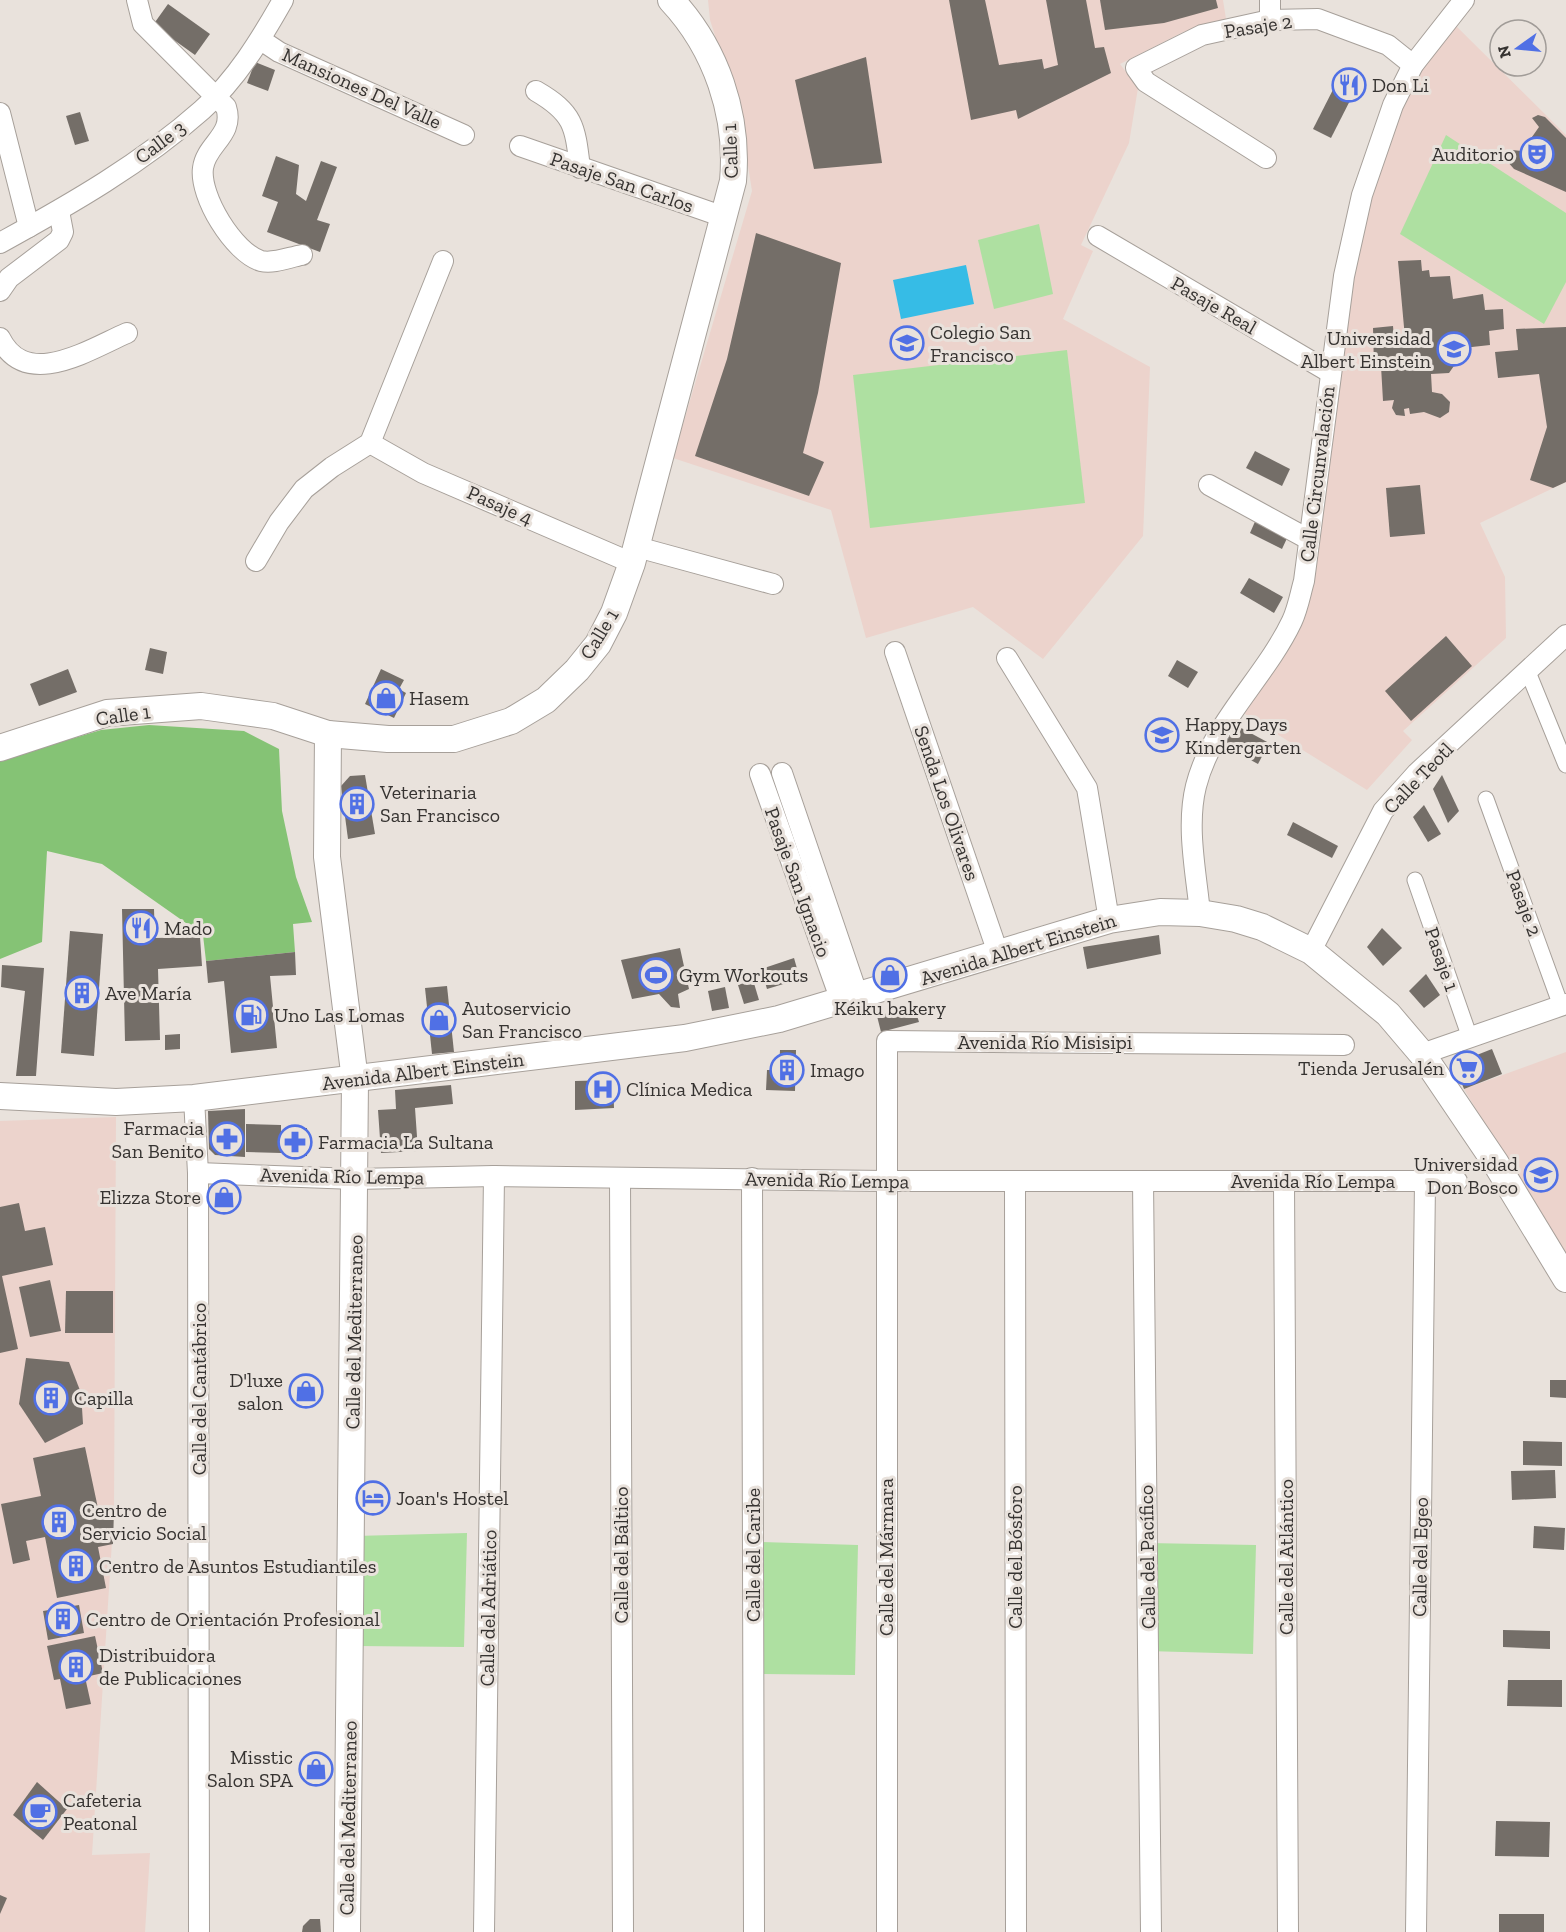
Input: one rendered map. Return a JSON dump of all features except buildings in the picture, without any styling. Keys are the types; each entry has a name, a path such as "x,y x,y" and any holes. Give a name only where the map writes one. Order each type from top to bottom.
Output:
{"street":[{"path":"137,0 143,24 226,107 228,114 224,134 211,150 202,168 211,208 229,235 259,260 268,262 302,255"},
{"name":"Calle 3","path":"0,243 116,176 204,109 261,40 284,0"},
{"path":"1270,0 1270,20"},
{"name":"Calle Circunvalación","path":"1200,913 1192,826 1196,787 1211,747 1291,622 1304,582 1344,276 1362,195 1393,105 1413,65 1464,0"},
{"name":"Calle 1","path":"0,747 107,713 201,706 273,716 328,734 388,739 454,739 511,721 562,686 598,644 614,613 634,555 724,217 734,167 730,119 708,50 681,5"},
{"name":"Pasaje 2","path":"1266,158 1146,82 1136,68 1193,38 1270,20 1318,19 1388,45 1413,65"},
{"name":"Mansiones Del Valle","path":"261,40 279,52 464,135"},
{"path":"536,91 559,104 576,130 580,168"},
{"path":"0,113 29,227"},
{"name":"Pasaje San Carlos","path":"520,146 724,217"},
{"path":"0,291 9,278 59,240 63,232 58,211"},
{"name":"Pasaje Real","path":"1098,236 1331,373"},
{"path":"256,561 279,522 304,489 332,466 370,443 443,261"},
{"path":"0,338 4,346 19,359 32,365 64,360 127,333"},
{"name":"Pasaje 4","path":"370,443 423,473 634,555 773,584"},
{"path":"1209,484 1308,539"},
{"name":"Calle Teotl","path":"1311,951 1383,811 1417,773 1566,635"},
{"name":"Senda Los Olivares","path":"895,652 998,953"},
{"path":"1007,658 1086,788 1109,920"},
{"path":"1528,672 1566,765"},
{"name":"Calle del Mediterraneo","path":"328,734 327,857 355,1080 347,1932"},
{"path":"782,773 847,992"},
{"name":"Pasaje San Ignacio","path":"760,774 847,992"},
{"name":"Pasaje 2","path":"1486,800 1564,1005"},
{"name":"Pasaje 1","path":"1415,880 1470,1038"},
{"name":"Avenida Albert Einstein","path":"0,1096 116,1102 194,1098 685,1038 779,1019 847,992 998,953 1109,920 1160,912 1200,913 1236,919 1262,927 1311,951 1388,1014 1422,1054 1495,1162 1566,1279"},
{"path":"1422,1054 1564,1005"},
{"name":"Avenida Río Misisipi","path":"885,1181 887,1041 1344,1045"},
{"name":"Calle del Cantábrico","path":"194,1098 198,1173 199,1932"},
{"name":"Avenida Río Lempa","path":"198,1173 355,1179 494,1176 1015,1182 1457,1181"},
{"name":"Calle del Adriático","path":"484,1932 494,1176"},
{"name":"Calle del Báltico","path":"620,1178 622,1932"},
{"name":"Calle del Caribe","path":"752,1178 754,1932"},
{"name":"Calle del Mármara","path":"885,1181 887,1932"},
{"name":"Calle del Atlántico","path":"1284,1181 1288,1932"},
{"name":"Calle del Bósforo","path":"1015,1182 1016,1932"},
{"name":"Calle del Pacífico","path":"1143,1182 1151,1932"},
{"name":"Calle del Egeo","path":"1416,1932 1425,1182"}],"shaded area":[{"name":"Colegio San Francisco","path":"708,0 1223,0 1226,19 1183,32 1120,64 1138,88 1129,143 1081,245 1093,251 1063,319 1150,367 1143,536 1043,659 973,607 866,638 831,510 673,458 752,191 739,109 710,20"},
{"name":"Universidad Albert Einstein","path":"1451,21 1488,58 1488,78 1508,78 1566,135 1566,482 1480,523 1505,577 1506,638 1403,731 1412,740 1367,790 1240,711 1284,655 1303,616 1358,235 1415,70"},
{"name":"Universidad Don Bosco","path":"1566,1052 1566,1261 1464,1089"},
{"path":"116,1117 114,1510 92,1855 150,1853 145,1932 0,1932 0,1121"}],"green space":[{"path":"1446,135 1566,213 1566,282 1544,324 1400,234"},
{"path":"1039,224 1053,294 994,309 978,240"},
{"path":"1067,350 1085,503 870,528 853,375"},
{"path":"149,725 244,731 279,749 282,811 296,877 312,922 293,924 295,952 206,961 203,935 102,864 47,851 42,942 0,959 0,760 101,730"},
{"path":"467,1533 464,1647 356,1646 355,1536"},
{"path":"760,1542 858,1545 855,1675 759,1674"},
{"path":"1147,1543 1256,1545 1253,1654 1147,1651"}],"water":[{"path":"966,265 974,304 901,319 893,280"}],"place":[{"name":"Don Li","path":"1349,85"},
{"name":"Auditorio","path":"1537,154"},
{"name":"Colegio San Francisco","path":"907,343"},
{"name":"Universidad Albert Einstein","path":"1454,349"},
{"name":"Hasem","path":"386,698"},
{"name":"Happy Days Kindergarten","path":"1162,735"},
{"name":"Veterinaria San Francisco","path":"357,804"},
{"name":"Mado","path":"141,928"},
{"name":"Gym Workouts","path":"656,975"},
{"name":"Kéiku bakery","path":"890,975"},
{"name":"Ave María","path":"82,993"},
{"name":"Uno Las Lomas","path":"251,1015"},
{"name":"Autoservicio San Francisco","path":"439,1020"},
{"name":"Tienda Jerusalén","path":"1467,1068"},
{"name":"Imago","path":"787,1070"},
{"name":"Clínica Medica","path":"603,1089"},
{"name":"Farmacia San Benito","path":"227,1139"},
{"name":"Farmacia La Sultana","path":"295,1142"},
{"name":"Universidad Don Bosco","path":"1541,1175"},
{"name":"Elizza Store","path":"224,1197"},
{"name":"D'luxe salon","path":"306,1391"},
{"name":"Capilla","path":"51,1398"},
{"name":"Joan's Hostel","path":"373,1498"},
{"name":"Centro de Servicio Social","path":"59,1522"},
{"name":"Centro de Asuntos Estudiantiles","path":"76,1566"},
{"name":"Centro de Orientación Profesional","path":"63,1619"},
{"name":"Distribuidora de Publicaciones","path":"76,1667"},
{"name":"Misstic Salon SPA","path":"316,1769"},
{"name":"Cafeteria Peatonal","path":"40,1812"}]}
